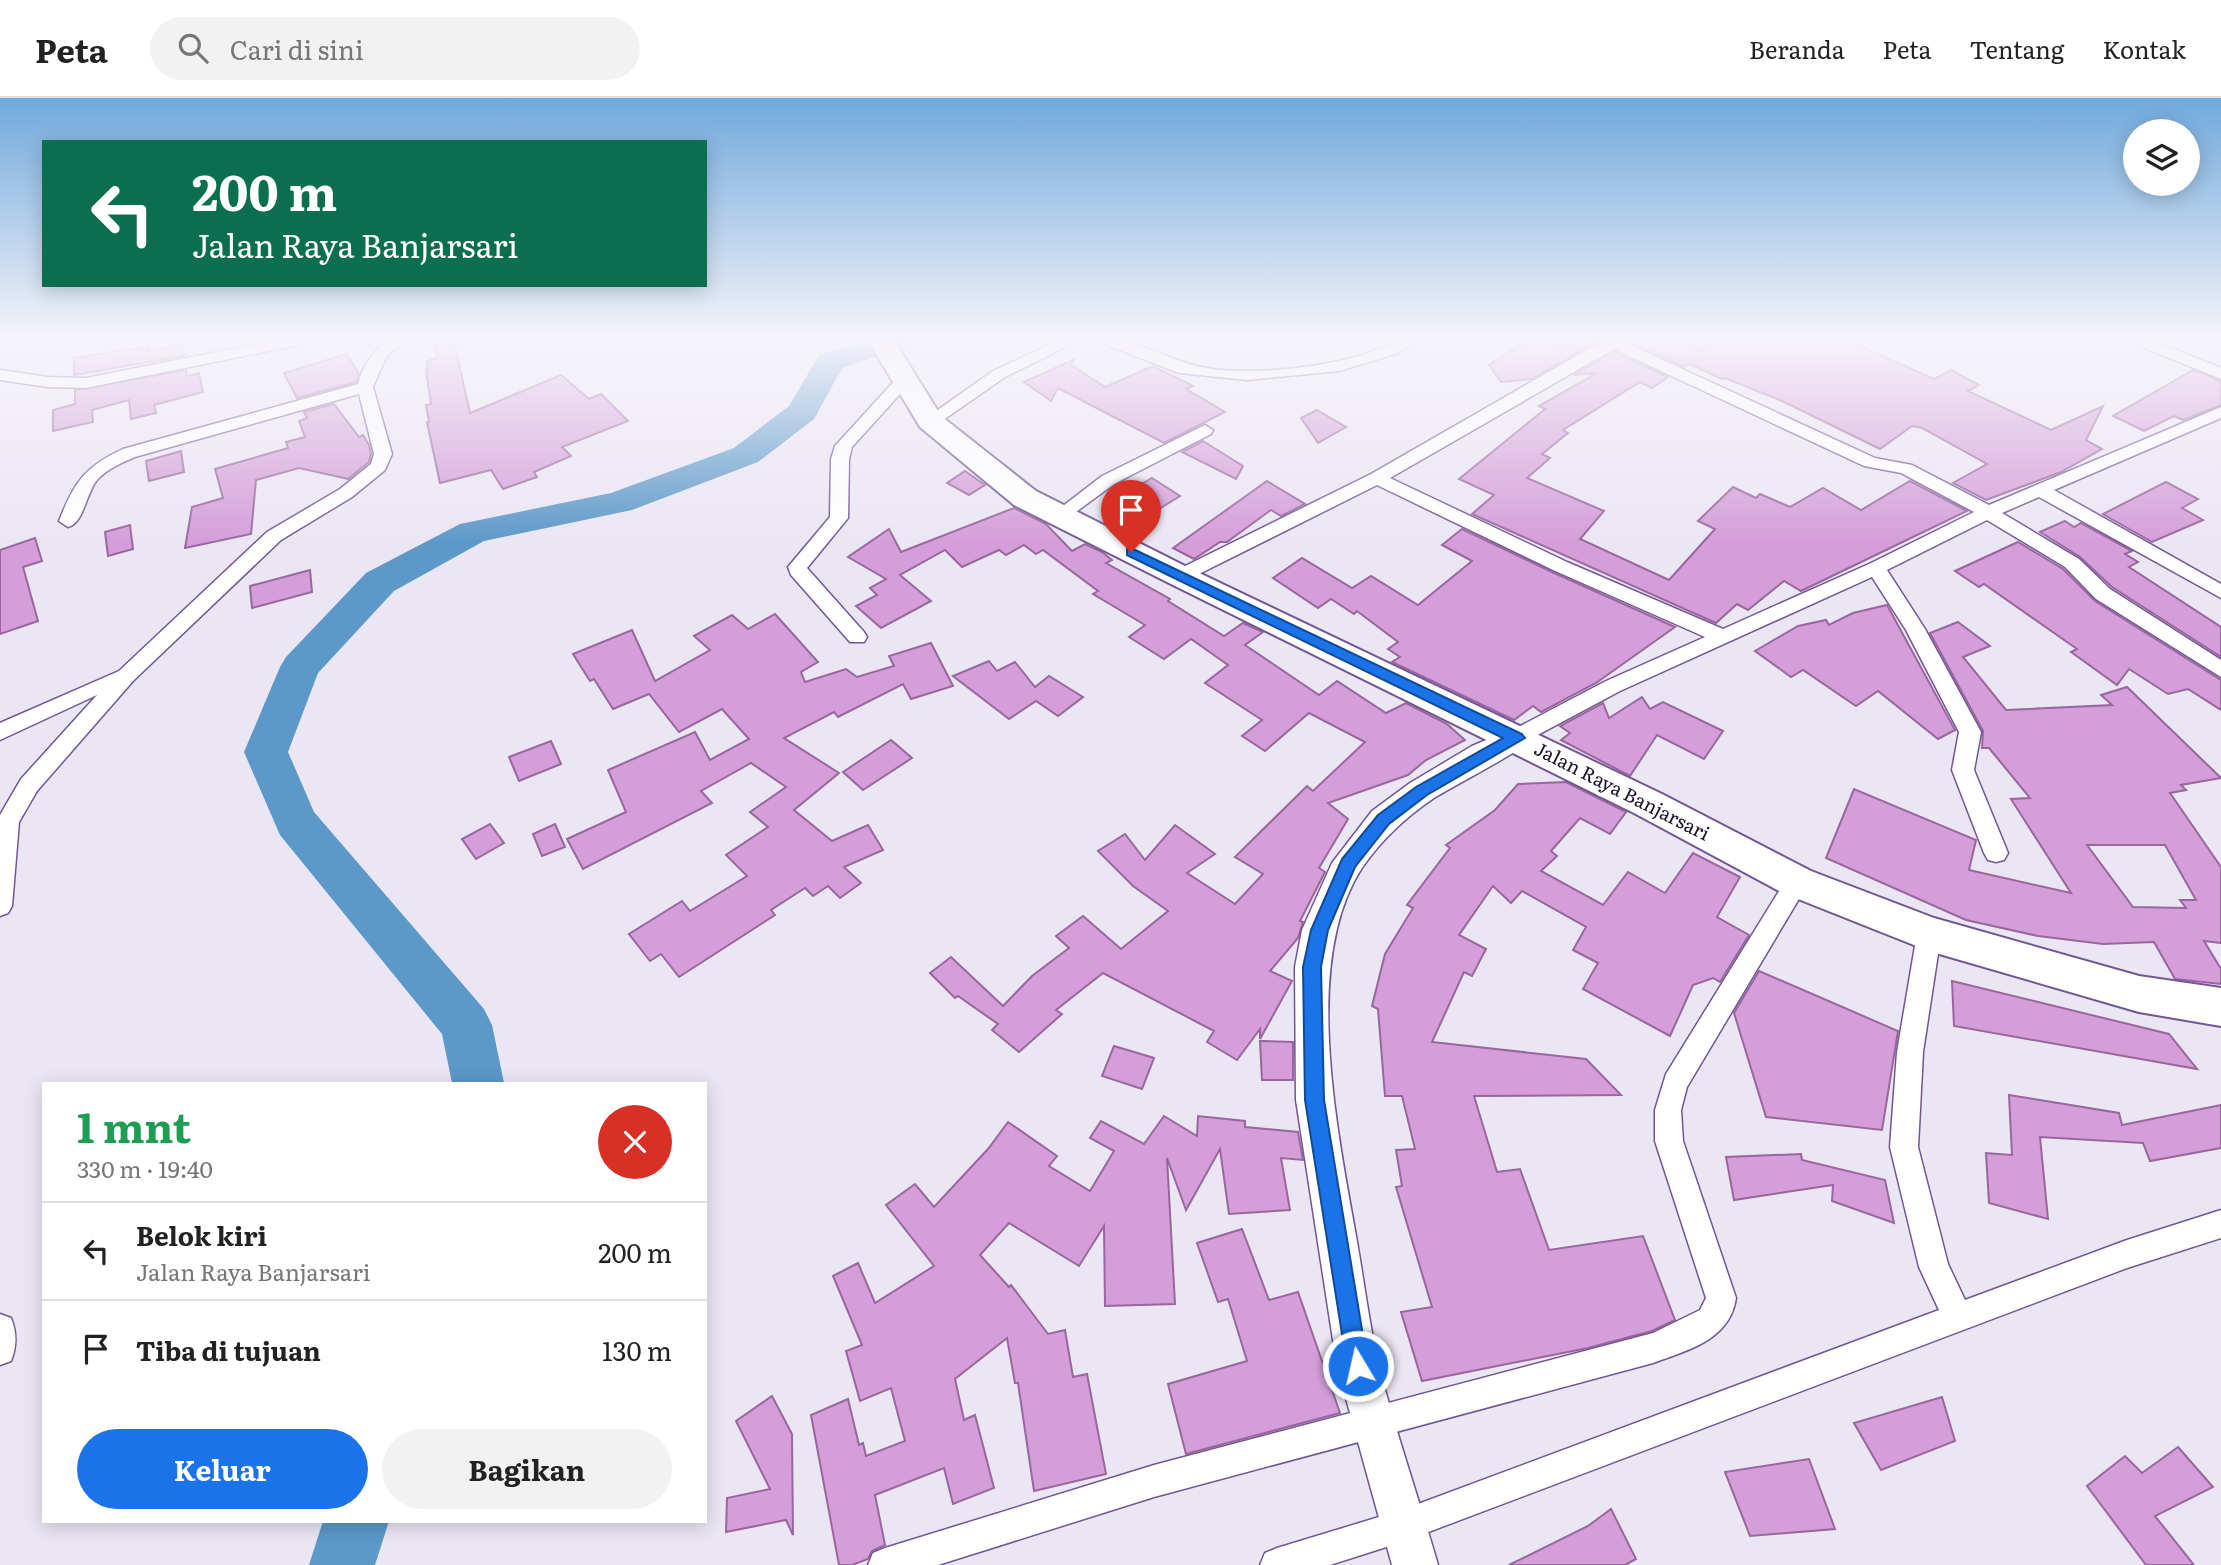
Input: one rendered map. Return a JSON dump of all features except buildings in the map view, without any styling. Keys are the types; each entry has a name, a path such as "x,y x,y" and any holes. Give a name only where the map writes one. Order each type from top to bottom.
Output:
{"highway":[{"name":"Jalan Raya Banjarsari","path":"922,407 930,421 1024,498 1517,738 1797,882 1929,934 2139,994 2221,1007"}],"street":[{"path":"68,521 83,481 107,462 129,453 292,407"},
{"path":"0,906 8,821 17,802 126,676 274,536 346,493 379,466 383,454 371,407"},
{"path":"857,637 797,571 797,567 839,518 840,459 844,446 867,407"},
{"path":"930,421 950,407"},
{"path":"1180,576 1377,478 1499,407"},
{"path":"1756,407 1870,462 1906,469 1988,512 2072,563 2103,594 2221,670"},
{"path":"1404,1531 1358,1366 1314,1100 1312,967 1319,930 1348,863 1383,820 1421,791 1483,754 1613,686 1876,568 1988,512 2219,414"},
{"path":"1059,516 1108,480 1205,430"},
{"path":"1377,478 1560,566 1722,636"},
{"path":"2042,491 2221,592"},
{"path":"1876,568 1914,629 1970,732 1963,770 1996,853"},
{"path":"0,732 70,698 126,676"},
{"path":"885,1565 1154,1481 1653,1348 1683,1337 1712,1321 1720,1311 1721,1298 1669,1141 1668,1110 1675,1083 1797,882"},
{"path":"1929,934 1910,1052 1905,1147 1934,1267 1955,1312"},
{"path":"1277,1565 1404,1531 1955,1312 2221,1224"},
{"path":"0,1329 0,1350"}],"waterway":[{"path":"478,1082 466,1025 296,822 266,752 300,667 380,582 473,532 619,502 746,455 805,407"},
{"path":"342,1565 355,1523"}],"route":[{"path":"1131,552 1517,738 1483,754 1421,791 1383,820 1348,863 1319,930 1312,967 1314,1100 1358,1366"}]}
